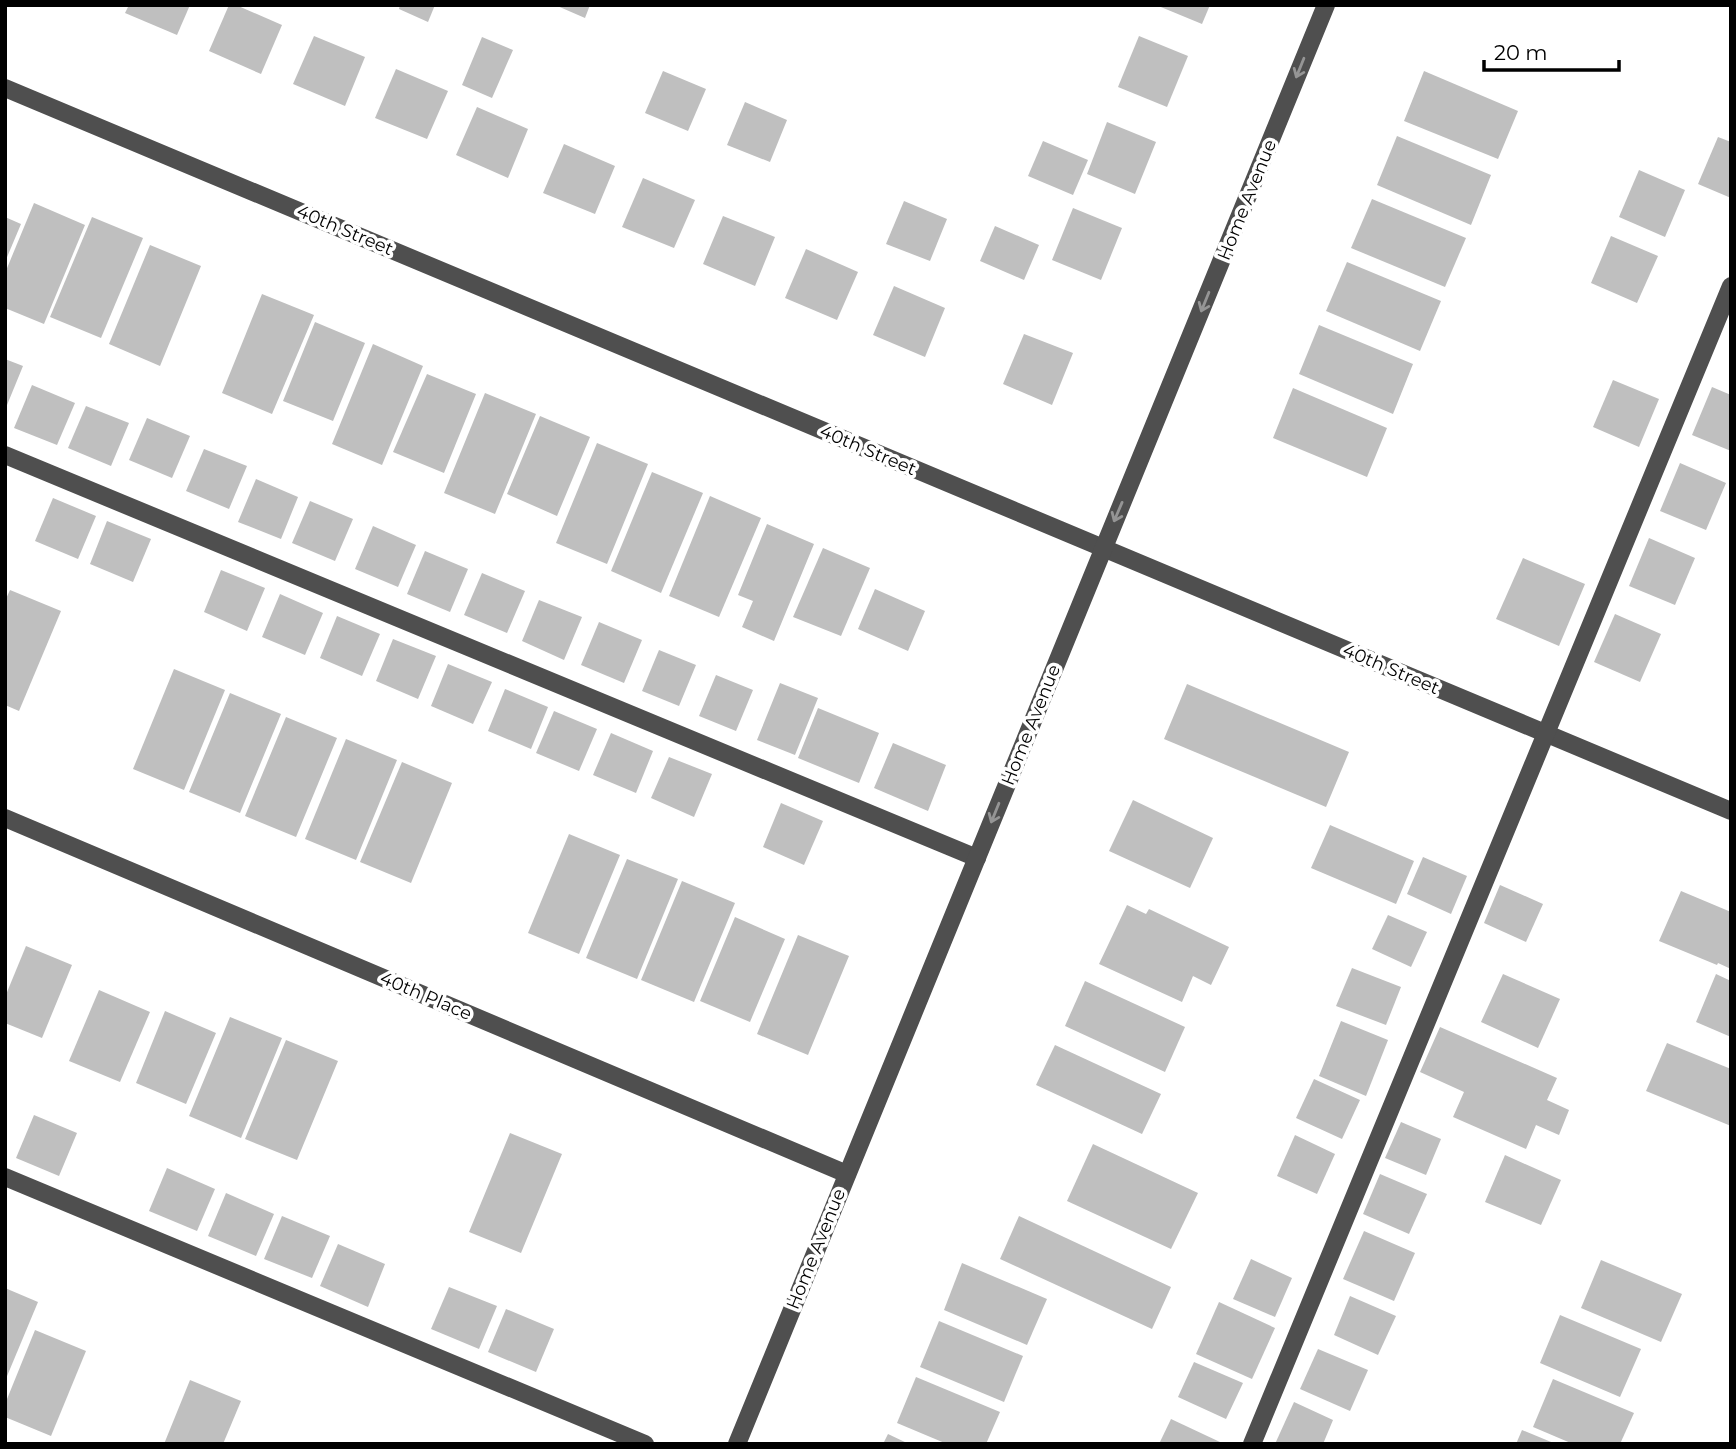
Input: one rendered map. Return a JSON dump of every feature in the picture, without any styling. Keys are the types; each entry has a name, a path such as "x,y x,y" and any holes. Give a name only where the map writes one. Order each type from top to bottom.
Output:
{"street":[{"name":"Home Avenue","path":"737,1444 1326,5"},
{"name":"40th Street","path":"5,88 1731,811"},
{"path":"1252,1444 1731,286"},
{"path":"5,455 976,858"},
{"name":"40th Place","path":"5,818 847,1174"},
{"path":"5,1177 645,1444"}],"building":[{"path":"129,5 190,5 177,35 125,13"},
{"path":"229,5 236,5 282,25 261,74 209,51"},
{"path":"400,5 435,5 428,22 399,9"},
{"path":"555,5 590,5 585,18"},
{"path":"1156,5 1210,5 1202,24"},
{"path":"314,36 365,57 345,106 293,84"},
{"path":"1139,36 1188,56 1167,107 1118,87"},
{"path":"482,37 513,50 492,98 462,85"},
{"path":"396,69 448,91 427,139 375,118"},
{"path":"663,71 706,89 688,131 645,113"},
{"path":"1424,71 1518,111 1498,159 1404,121"},
{"path":"745,102 787,120 770,162 727,145"},
{"path":"477,107 528,129 508,178 456,155"},
{"path":"1107,122 1156,142 1135,194 1087,174"},
{"path":"1397,136 1491,175 1471,225 1377,185"},
{"path":"1718,137 1731,142 1731,198 1698,184"},
{"path":"1043,141 1088,160 1073,195 1028,176"},
{"path":"564,144 615,166 595,214 543,193"},
{"path":"1639,170 1685,190 1665,237 1619,217"},
{"path":"643,178 695,200 674,248 622,227"},
{"path":"1372,199 1466,238 1445,287 1351,248"},
{"path":"904,201 947,219 930,261 886,244"},
{"path":"34,203 85,225 44,324 5,308 5,273"},
{"path":"1073,208 1122,228 1101,280 1052,260"},
{"path":"723,216 775,237 755,286 703,264"},
{"path":"5,217 21,224 5,262"},
{"path":"92,217 143,238 101,338 50,317"},
{"path":"995,226 1039,245 1024,280 980,261"},
{"path":"1611,236 1658,256 1637,303 1591,283"},
{"path":"150,245 201,266 160,366 109,344"},
{"path":"806,249 858,272 837,320 785,298"},
{"path":"1347,262 1441,301 1420,351 1326,311"},
{"path":"894,286 945,308 925,357 873,335"},
{"path":"262,294 314,315 272,414 222,393"},
{"path":"315,322 365,343 333,421 283,401"},
{"path":"1319,325 1413,364 1393,414 1299,374"},
{"path":"1024,334 1073,353 1052,405 1003,384"},
{"path":"373,344 423,366 382,465 332,444"},
{"path":"5,359 23,366 5,410"},
{"path":"427,374 476,394 444,473 393,452"},
{"path":"1613,380 1659,399 1639,447 1593,427"},
{"path":"32,385 75,403 57,445 14,428"},
{"path":"1712,387 1731,395 1731,451 1692,435"},
{"path":"1293,388 1387,428 1367,477 1273,438"},
{"path":"485,393 536,414 495,514 444,493"},
{"path":"86,406 129,423 111,466 68,448"},
{"path":"540,416 590,437 557,516 507,494"},
{"path":"147,418 190,436 172,478 129,460"},
{"path":"597,443 648,464 607,564 556,543"},
{"path":"204,449 247,466 229,509 186,491"},
{"path":"1680,463 1726,483 1706,530 1660,511"},
{"path":"652,472 703,493 661,593 611,571"},
{"path":"256,479 298,497 281,539 238,522"},
{"path":"710,496 761,518 719,617 669,596"},
{"path":"53,498 96,516 78,559 35,541"},
{"path":"310,501 353,519 335,561 292,543"},
{"path":"107,521 151,539 133,582 90,564"},
{"path":"767,524 814,544 774,641 742,627 753,601 738,595"},
{"path":"373,526 416,545 398,587 355,569"},
{"path":"1649,538 1695,558 1675,605 1629,586"},
{"path":"823,548 870,568 841,636 793,617"},
{"path":"425,551 468,569 450,612 407,594"},
{"path":"1523,558 1585,584 1559,646 1496,619"},
{"path":"221,570 265,588 247,631 204,612"},
{"path":"482,573 525,591 507,633 464,615"},
{"path":"875,589 925,611 908,651 858,629"},
{"path":"10,590 61,611 19,711 5,705 5,601"},
{"path":"280,594 323,613 305,655 262,637"},
{"path":"539,600 582,617 564,660 522,641"},
{"path":"1615,614 1661,634 1640,682 1594,662"},
{"path":"337,616 380,634 362,676 320,658"},
{"path":"599,622 642,640 624,683 581,665"},
{"path":"393,639 436,656 418,699 376,681"},
{"path":"659,650 696,665 679,706 642,691"},
{"path":"448,664 492,682 473,724 431,706"},
{"path":"174,669 225,690 184,790 133,769"},
{"path":"716,675 753,690 736,731 699,716"},
{"path":"780,683 818,698 795,755 757,740"},
{"path":"1187,684 1349,752 1326,807 1164,739"},
{"path":"505,689 548,707 531,749 488,731"},
{"path":"230,693 281,714 240,813 189,792"},
{"path":"818,708 879,733 859,783 798,758"},
{"path":"554,711 597,729 579,771 536,753"},
{"path":"286,717 337,738 296,837 245,816"},
{"path":"611,733 653,751 636,793 593,775"},
{"path":"346,739 397,760 356,860 305,839"},
{"path":"893,743 946,765 928,811 874,788"},
{"path":"669,757 712,774 694,817 651,798"},
{"path":"402,762 452,783 411,883 360,862"},
{"path":"1133,800 1213,838 1190,888 1109,851"},
{"path":"781,803 823,821 804,865 763,847"},
{"path":"1330,825 1414,861 1396,904 1311,868"},
{"path":"569,834 620,855 579,954 528,933"},
{"path":"1423,857 1467,876 1451,914 1407,894"},
{"path":"627,859 678,879 637,979 586,958"},
{"path":"682,881 735,903 694,1002 641,980"},
{"path":"1500,885 1543,904 1526,942 1484,923"},
{"path":"1681,891 1731,912 1731,969 1659,941"},
{"path":"1127,905 1146,914 1149,909 1229,947 1211,985 1193,976 1182,1002 1099,964"},
{"path":"1388,915 1427,932 1411,967 1372,949"},
{"path":"735,917 785,939 750,1022 700,1001"},
{"path":"798,935 849,956 808,1055 757,1034"},
{"path":"26,946 72,965 42,1038 5,1023 5,997"},
{"path":"1352,968 1401,987 1386,1025 1336,1006"},
{"path":"1503,974 1560,999 1538,1048 1481,1022"},
{"path":"1716,974 1731,981 1731,1037 1696,1022"},
{"path":"1085,981 1185,1027 1165,1072 1065,1026"},
{"path":"99,990 150,1012 120,1082 69,1061"},
{"path":"165,1011 216,1033 186,1104 136,1083"},
{"path":"230,1017 282,1038 241,1138 189,1116"},
{"path":"1341,1021 1388,1040 1366,1096 1319,1076"},
{"path":"1440,1027 1557,1078 1547,1100 1569,1110 1559,1135 1536,1125 1526,1149 1453,1117 1464,1092 1420,1072"},
{"path":"286,1040 338,1061 297,1160 245,1139"},
{"path":"1667,1043 1731,1069 1731,1126 1646,1091"},
{"path":"1055,1045 1161,1094 1142,1134 1036,1085"},
{"path":"1314,1079 1360,1100 1342,1139 1296,1118"},
{"path":"34,1115 77,1133 59,1176 16,1158"},
{"path":"1401,1122 1441,1139 1426,1175 1385,1158"},
{"path":"510,1133 562,1154 521,1253 469,1232"},
{"path":"1295,1135 1335,1154 1317,1194 1277,1176"},
{"path":"1093,1144 1198,1193 1171,1249 1067,1201"},
{"path":"1505,1155 1561,1180 1541,1225 1485,1202"},
{"path":"167,1168 215,1189 197,1231 149,1211"},
{"path":"1380,1174 1427,1194 1409,1234 1363,1214"},
{"path":"226,1193 274,1214 256,1256 208,1236"},
{"path":"282,1216 330,1236 312,1278 264,1259"},
{"path":"1019,1216 1171,1287 1152,1329 1000,1259"},
{"path":"1364,1231 1415,1253 1394,1301 1343,1279"},
{"path":"338,1244 385,1264 368,1307 320,1286"},
{"path":"1251,1259 1292,1278 1275,1317 1233,1299"},
{"path":"1601,1260 1682,1294 1661,1342 1581,1308"},
{"path":"962,1263 1047,1299 1027,1345 944,1310"},
{"path":"449,1287 497,1306 479,1349 431,1329"},
{"path":"5,1288 38,1302 5,1381"},
{"path":"1350,1296 1396,1316 1378,1355 1334,1335"},
{"path":"1219,1302 1275,1328 1252,1379 1196,1354"},
{"path":"506,1309 554,1329 536,1372 488,1352"},
{"path":"1560,1315 1641,1349 1620,1397 1540,1363"},
{"path":"939,1321 1023,1356 1004,1402 920,1367"},
{"path":"35,1330 86,1351 51,1436 5,1417 5,1404"},
{"path":"1318,1349 1368,1370 1350,1411 1300,1389"},
{"path":"1194,1362 1243,1383 1226,1419 1178,1397"},
{"path":"916,1377 1000,1412 986,1444 947,1444 897,1423"},
{"path":"1553,1379 1634,1413 1620,1444 1573,1444 1533,1427"},
{"path":"190,1380 241,1401 223,1444 164,1444"},
{"path":"1294,1402 1333,1420 1323,1444 1275,1444"},
{"path":"1171,1419 1220,1442 1159,1444"},
{"path":"1522,1430 1556,1444 1516,1444"},
{"path":"888,1434 909,1444 883,1444"}]}
